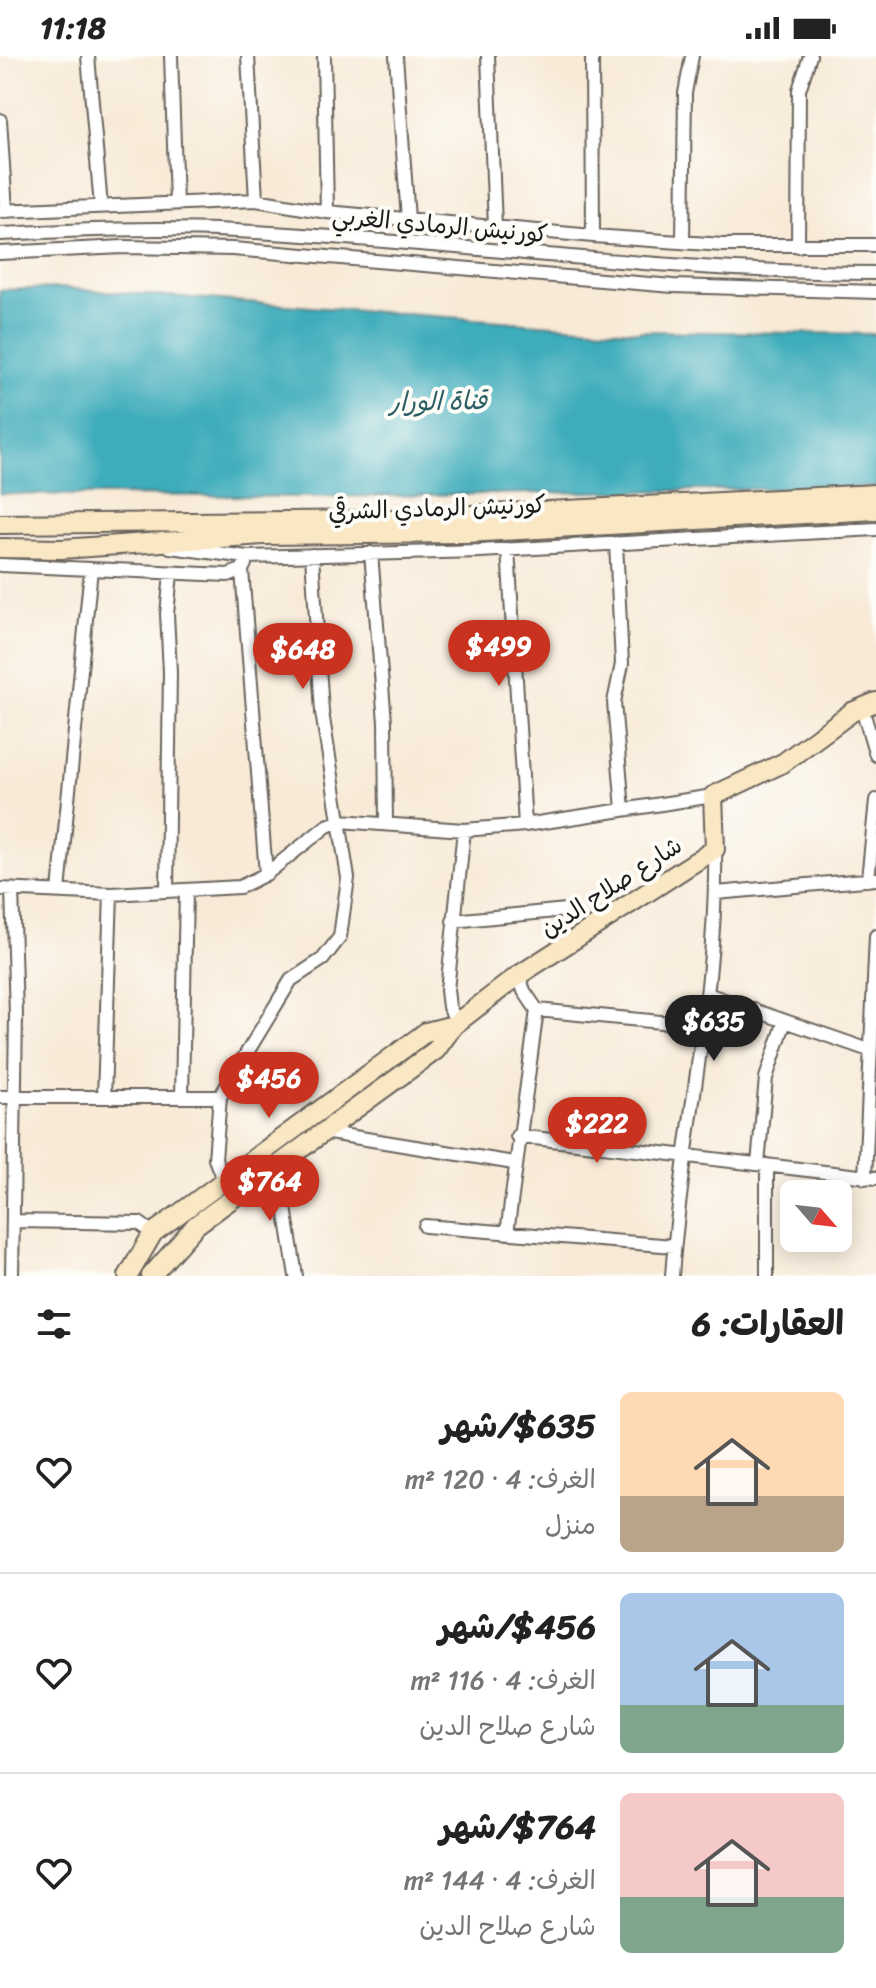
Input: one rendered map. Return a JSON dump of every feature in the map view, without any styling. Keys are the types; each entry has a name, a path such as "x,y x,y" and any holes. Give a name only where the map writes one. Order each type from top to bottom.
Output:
{"main road":[{"name":"كورنيش الرمادي الشرقي","path":"0,524 375,520 876,494"},
{"name":"كورنيش الرمادي الشرقي","path":"0,548 155,543 263,535 466,533 876,510"},
{"path":"713,796 783,763 869,705"},
{"name":"شارع صلاح الدين","path":"151,1276 196,1225 436,1050 455,1024 519,975 715,849 713,796"},
{"name":"شارع صلاح الدين","path":"128,1276 153,1233 223,1179 426,1032 455,1024"}],"street":[{"path":"88,56 101,207"},
{"path":"171,56 176,203"},
{"path":"248,56 256,200"},
{"path":"324,56 327,212"},
{"path":"396,56 408,219"},
{"path":"488,56 495,227"},
{"path":"592,56 593,236"},
{"path":"683,241 685,93 692,56"},
{"path":"798,246 799,90 810,56"},
{"path":"0,120 3,211 256,200 327,212 593,236 798,246 876,245"},
{"name":"كورنيش الرمادي الغربي","path":"0,234 176,229 381,242 670,268 876,273"},
{"path":"380,260 381,242"},
{"name":"كورنيش الرمادي الغربي","path":"0,253 178,248 380,260 673,286 876,292"},
{"path":"155,543 193,552 247,557 508,549 876,529"},
{"path":"616,543 622,664 614,702 623,810"},
{"path":"508,549 525,825"},
{"path":"371,553 385,722 386,822"},
{"path":"223,1179 215,1159 220,1097 291,980 323,959 340,937 348,878 322,712 312,555"},
{"path":"247,557 242,570 266,874"},
{"path":"0,565 228,575 242,570"},
{"path":"59,891 91,569"},
{"path":"167,891 170,672 167,614 171,573"},
{"path":"869,705 876,755"},
{"path":"12,1276 16,1015 6,889 111,894 240,887 266,874 327,826 340,821 464,830 525,825 713,796"},
{"path":"716,893 872,879 876,800"},
{"path":"455,1024 448,999 464,830"},
{"path":"672,1276 682,1158 707,994 716,893 715,849"},
{"path":"182,1097 186,890"},
{"path":"104,1097 111,894"},
{"path":"453,921 566,910"},
{"path":"517,1136 870,1178 869,1050 876,936"},
{"path":"507,1233 517,1136 537,1010 524,991 519,975"},
{"path":"707,994 869,1050"},
{"path":"537,1010 702,1026"},
{"path":"0,1015 16,1015"},
{"path":"767,1276 762,1165 766,1078 785,1021"},
{"path":"0,1097 220,1097"},
{"path":"323,1132 514,1163"},
{"path":"278,1164 296,1276"},
{"path":"0,1200 15,1201"},
{"path":"14,1221 139,1223 153,1233"},
{"path":"425,1226 674,1246"}],"water":[{"name":"قناة الورار","path":"60,288 634,331 876,334 876,487 319,497 0,494 0,290"}]}
